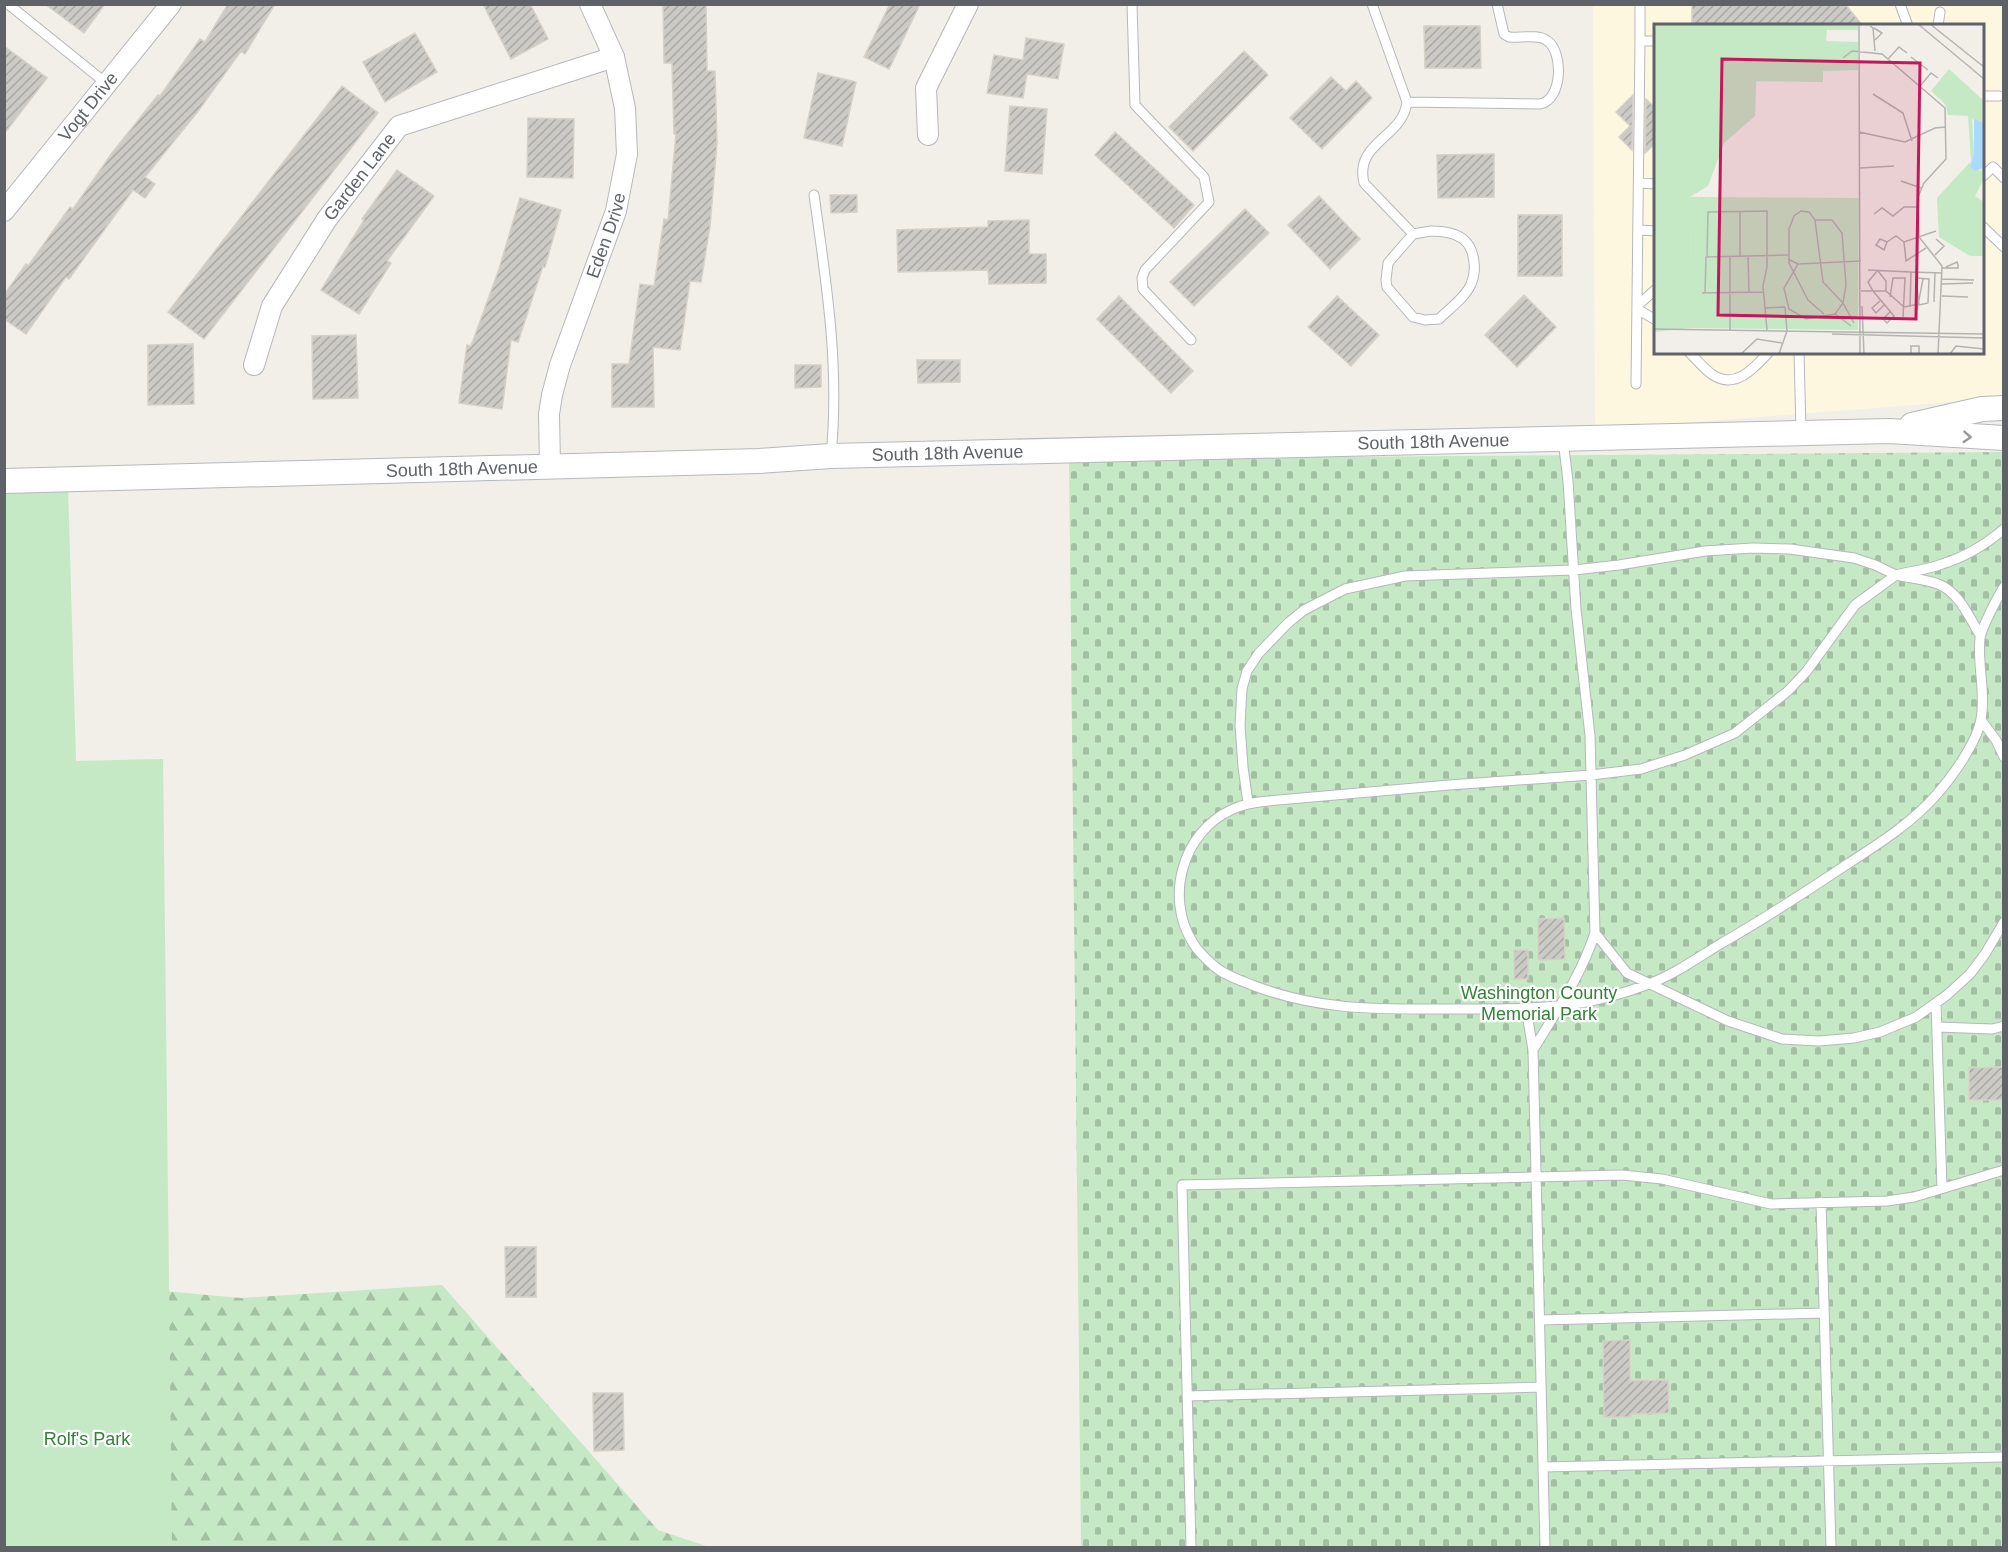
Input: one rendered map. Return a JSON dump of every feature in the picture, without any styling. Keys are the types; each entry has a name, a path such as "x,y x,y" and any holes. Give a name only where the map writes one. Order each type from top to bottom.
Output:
{"street":[{"name":"Vogt Drive","path":"4,212 171,4"},
{"name":"Eden Drive","path":"550,466 549,414 552,395 560,365 616,211 627,154 625,108 614,57 590,4"},
{"path":"928,135 926,88 968,4"},
{"name":"Garden Lane","path":"254,364 272,306 327,219 399,126 614,57"},
{"name":"South 18th Avenue","path":"1889,431 1982,409 2004,408"},
{"name":"South 18th Avenue","path":"4,481 759,461 831,456 1563,438 1889,431 2004,438"}],"lane":[{"path":"8,4 107,84"},
{"path":"1132,4 1135,105 1204,177 1208,189 1209,202 1145,270 1142,278 1143,289 1191,340"},
{"path":"1372,4 1407,102 1406,113 1365,158 1362,173 1364,183 1413,234"},
{"path":"1407,102 1540,104 1547,103 1551,99 1557,84 1556,52 1551,43 1544,38 1509,37 1504,34 1497,4"},
{"path":"1636,384 1640,183 1640,4"},
{"path":"1900,4 1907,24"},
{"path":"1938,24 1940,12"},
{"path":"1640,41 1654,41"},
{"path":"1984,96 1999,96"},
{"path":"1984,176 1993,167 2004,178"},
{"path":"1640,183 1654,184"},
{"path":"814,195 831,338 834,414 831,456"},
{"path":"1984,227 2004,247"},
{"path":"1639,230 1654,231"},
{"path":"1444,231 1463,239 1473,258 1472,283 1439,319 1425,320 1413,317 1387,287 1388,263 1413,234 1444,231"},
{"path":"1637,307 1654,291"},
{"path":"1637,307 1654,319"},
{"path":"1691,354 1713,375 1723,379 1741,377 1767,354"},
{"path":"1799,354 1802,433"},
{"path":"1533,1050 1585,962 1595,933 1590,736 1563,438"},
{"path":"2004,529 1976,550 1965,555 1941,565 1896,575 1855,605 1806,672 1788,691 1735,733 1685,755 1641,769 1248,803 1230,810 1200,833 1189,849 1181,871 1179,892 1186,927 1192,943 1218,970 1260,988 1292,998 1334,1006 1367,1009 1560,1006 1589,1002 1650,984 1680,970 1776,912 1875,846 1919,812 1937,794 1959,765 1981,720 1980,635 2004,587"},
{"path":"1248,803 1241,748 1240,709 1247,671 1274,636 1304,610 1345,589 1405,576 1574,570 1705,551 1773,549 1854,558 1896,575 1936,583 1946,588 1957,599 1980,635"},
{"path":"1981,720 1996,740 2004,757"},
{"path":"1595,933 1627,973 1728,1021 1782,1039 1819,1041 1854,1038 1880,1032 1916,1017 1970,974 1992,944 2004,922"},
{"path":"1935,1003 1942,1188"},
{"path":"1526,1008 1533,1050 1545,1548"},
{"path":"1936,1027 1992,1029 2004,1026"},
{"path":"1191,1548 1182,1185 1641,1176 1771,1204 1887,1201 1914,1197 2004,1170"},
{"path":"1821,1203 1831,1548"},
{"path":"1540,1320 1824,1313"},
{"path":"1187,1396 1541,1387"},
{"path":"1543,1467 2004,1456"}],"shaded area":[{"path":"1593,5 2003,5 2003,398 1655,425 1595,426"}],"green space":[{"name":"Washington County Memorial Park","path":"2003,452 2003,1547 1081,1547 1069,459"},
{"name":"Rolf's Park","path":"68,486 76,761 163,759 172,1547 5,1547 4,488"},
{"path":"9,1277 241,1298 442,1285 658,1530 709,1547 6,1548"}],"building":[{"path":"45,4 105,4 84,33"},
{"path":"228,4 275,4 245,54 241,51 199,110 145,177 155,184 145,198 133,190 69,279 66,277 26,334 4,319 4,295 26,264 28,266 70,207 73,209 112,153 158,95 160,96 200,39 205,42"},
{"path":"483,4 530,4 548,39 511,59"},
{"path":"706,4 707,71 715,71 717,143 710,226 701,282 690,281 680,350 653,347 654,407 612,407 612,364 629,364 640,284 654,286 664,219 668,220 676,134 674,134 672,63 664,63 663,5"},
{"path":"890,4 920,4 889,69 864,57"},
{"path":"1692,4 1845,4 1861,24 1692,24"},
{"path":"1424,26 1480,26 1481,68 1425,68"},
{"path":"415,33 437,72 385,102 363,62"},
{"path":"1026,38 1064,44 1058,79 1027,74 1023,98 987,93 994,55 1023,60"},
{"path":"4,46 47,78 4,134"},
{"path":"1244,51 1268,75 1193,151 1169,127"},
{"path":"818,73 856,82 842,146 804,138"},
{"path":"1331,77 1346,91 1356,81 1372,98 1322,149 1290,118"},
{"path":"342,86 378,113 204,339 168,312"},
{"path":"1633,95 1632,150 1619,137 1630,126 1616,112"},
{"path":"1646,99 1654,107 1654,145 1645,153"},
{"path":"1010,106 1047,109 1042,174 1005,171"},
{"path":"528,118 574,119 573,178 527,177"},
{"path":"1115,132 1194,205 1174,228 1095,155"},
{"path":"1494,154 1494,197 1438,198 1437,155"},
{"path":"397,170 434,196 387,261 391,263 359,314 321,290 364,220 362,219"},
{"path":"830,195 857,195 857,212 831,213"},
{"path":"1319,196 1360,239 1330,269 1288,225"},
{"path":"520,198 561,210 545,267 543,266 518,342 511,340 502,409 459,403 467,345 471,346 499,269"},
{"path":"1245,209 1269,233 1194,306 1170,282"},
{"path":"1518,215 1562,215 1562,276 1518,276"},
{"path":"1029,220 1029,254 1046,254 1046,283 989,284 988,270 898,272 897,230 988,227 988,221"},
{"path":"1524,295 1556,327 1517,367 1485,335"},
{"path":"1119,296 1193,371 1171,393 1097,319"},
{"path":"1337,296 1379,335 1351,366 1308,327"},
{"path":"356,335 358,398 313,399 312,336"},
{"path":"193,344 194,404 148,405 148,345"},
{"path":"917,360 960,360 960,382 918,383"},
{"path":"795,365 821,365 821,387 795,388"},
{"path":"1564,918 1565,959 1538,960 1538,919"},
{"path":"1514,950 1528,950 1528,979 1514,979"},
{"path":"2004,1067 2004,1100 1969,1100 1969,1068"},
{"path":"505,1247 536,1247 536,1297 506,1297"},
{"path":"1630,1340 1630,1381 1668,1380 1669,1413 1604,1417 1603,1341"},
{"path":"593,1393 623,1393 624,1450 594,1451"}]}
